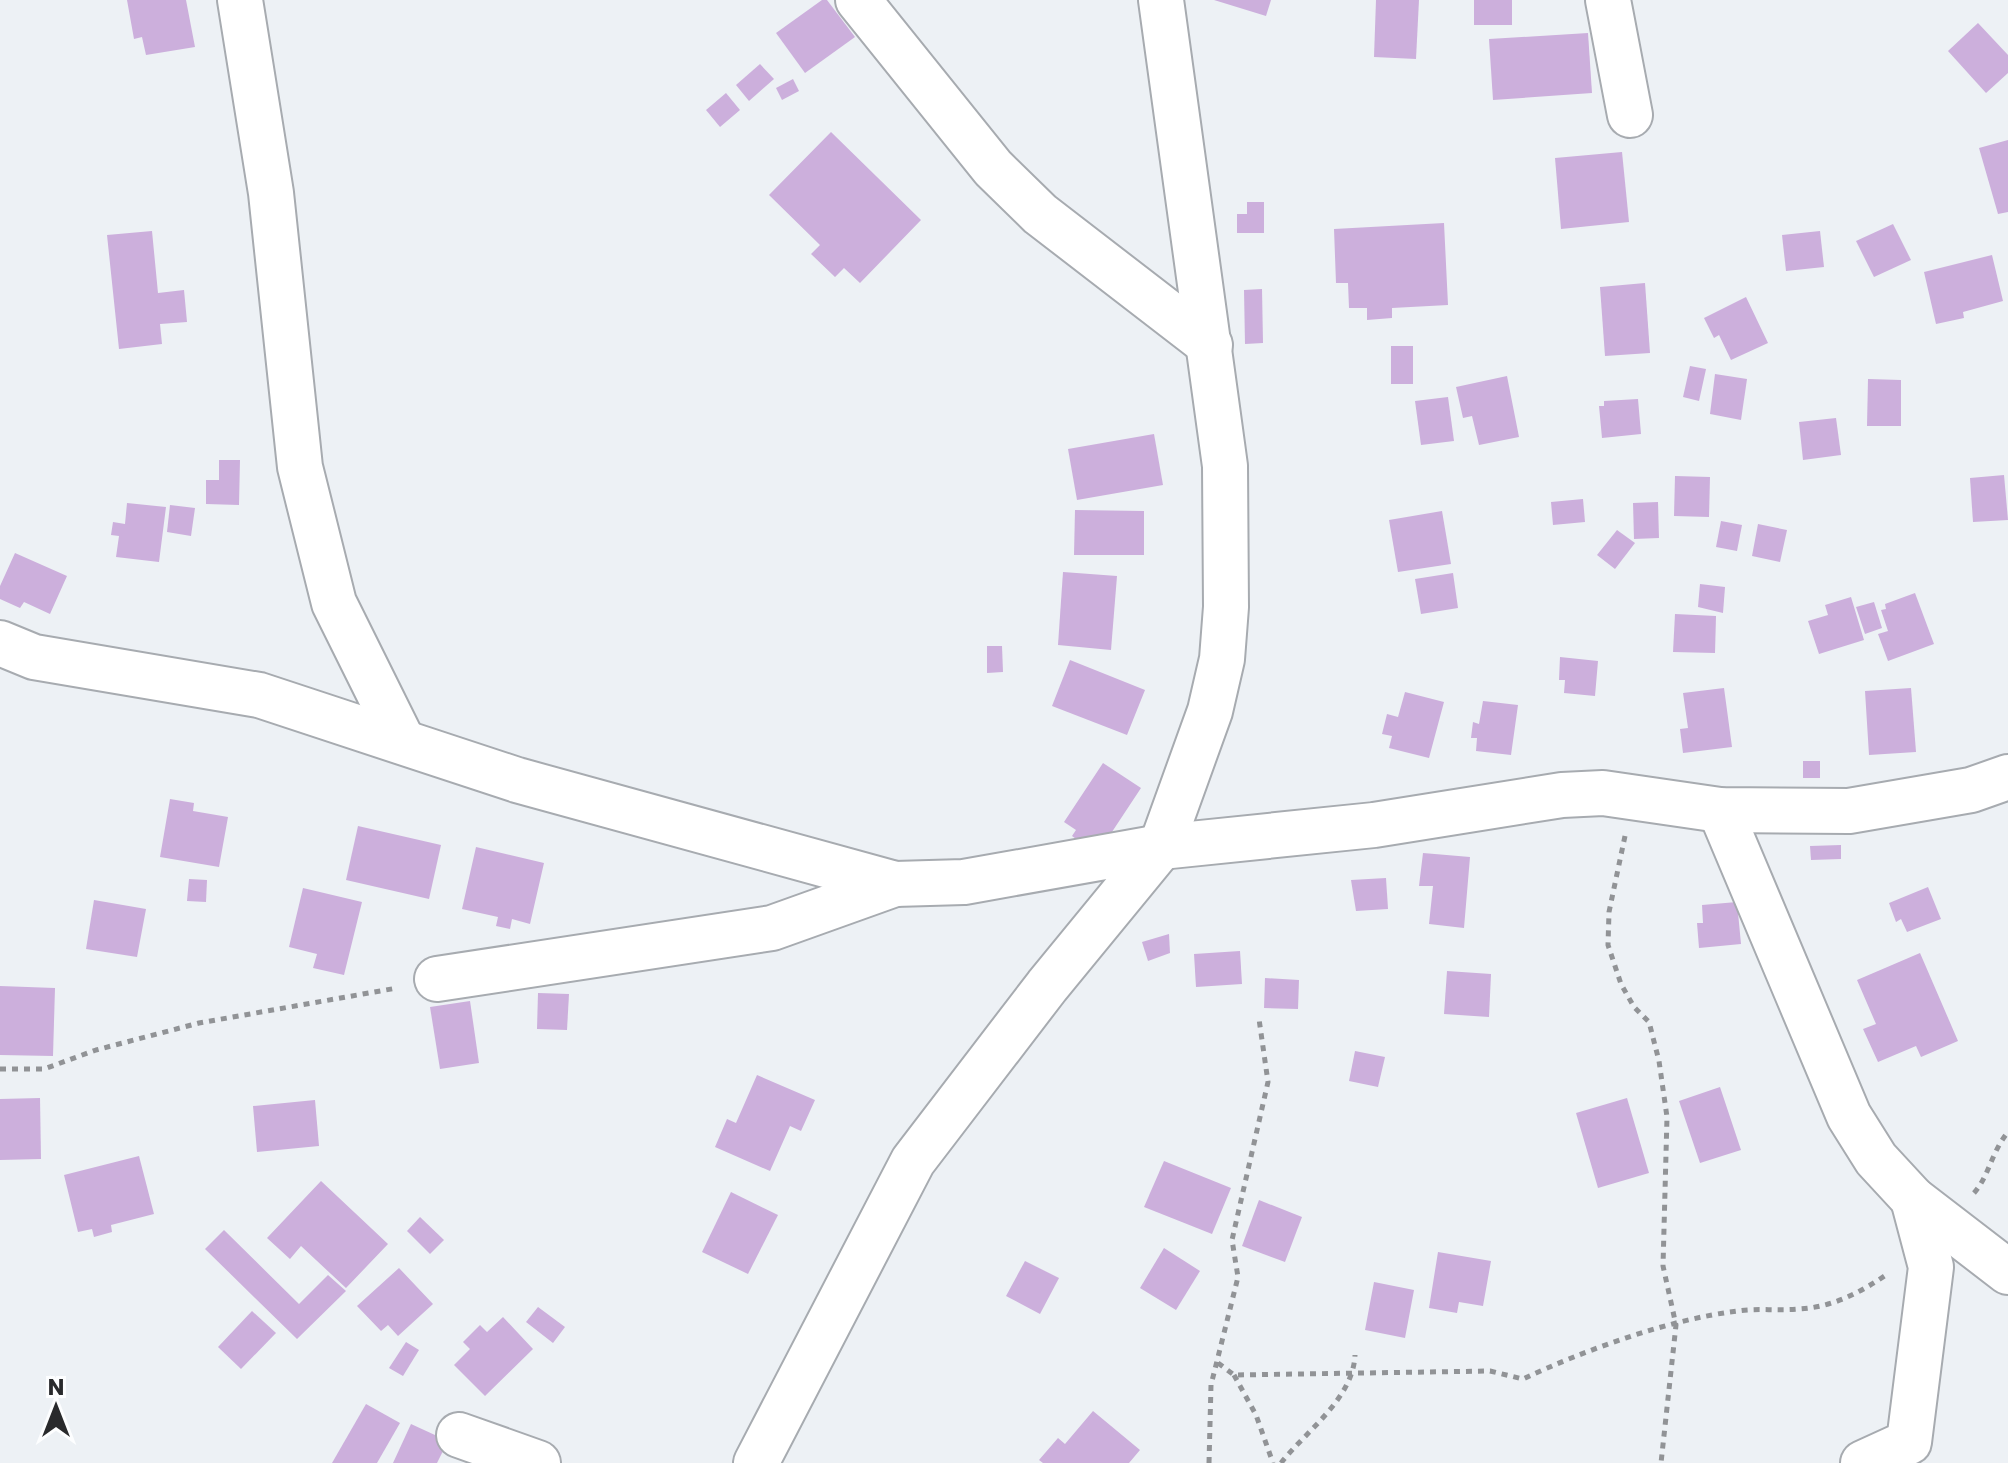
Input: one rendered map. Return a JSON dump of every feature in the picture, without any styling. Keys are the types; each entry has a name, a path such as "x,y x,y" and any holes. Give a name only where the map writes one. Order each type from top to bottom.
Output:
{"street":[{"path":"240,0 271,193 300,467 334,603 402,740"},
{"path":"858,0 993,168 1040,214 1210,345"},
{"path":"756,1463 913,1161 1161,847 1210,711 1222,659 1227,510 1210,345 1161,0"},
{"path":"1608,0 1630,115"},
{"path":"0,643 34,657 259,695 517,780 895,884 964,882 1161,847 1374,825 1562,795 1622,795 1720,810 1849,811 1971,790 2008,777"},
{"path":"1720,810 1849,1116 1876,1159 1913,1199 1937,1235 2008,1272"},
{"path":"437,979 772,928 895,884"},
{"path":"1863,1463 1909,1442 1937,1235"},
{"path":"459,1435 538,1463"}],"path":[{"path":"1622,795 1625,832 1609,912 1608,945 1621,984 1634,1007 1649,1022 1659,1061 1667,1117 1663,1266 1676,1325 1661,1463"},
{"path":"0,1069 44,1069 96,1050 199,1023 324,1003 437,979"},
{"path":"1209,1463 1211,1385 1238,1277 1232,1240 1268,1082 1259,1019"},
{"path":"1234,1375 1490,1371 1523,1379 1676,1325 1738,1311 1803,1309 1855,1296 1937,1235 1981,1186 1993,1151 2008,1132"},
{"path":"1281,1463 1297,1442 1315,1429 1354,1373 1355,1355"},
{"path":"1218,1363 1234,1375 1256,1415 1273,1463"}],"building":[{"path":"127,0 186,0 195,47 146,55 142,37 134,39"},
{"path":"822,0 827,0 855,37 805,73 776,33"},
{"path":"1214,0 1271,0 1266,16"},
{"path":"1376,0 1419,0 1416,59 1374,57"},
{"path":"1474,0 1512,0 1512,25 1474,25"},
{"path":"1978,23 2008,55 2008,73 1986,93 1948,51"},
{"path":"1588,33 1592,93 1493,100 1489,39"},
{"path":"760,64 774,79 749,101 736,85"},
{"path":"793,79 799,91 782,100 776,88"},
{"path":"726,93 740,110 720,127 706,110"},
{"path":"831,132 921,220 860,283 844,268 835,277 811,254 820,245 769,195"},
{"path":"2008,140 2008,212 1998,214 1979,148"},
{"path":"1622,152 1629,222 1561,229 1555,158"},
{"path":"1247,202 1264,202 1264,233 1237,233 1237,214 1247,214"},
{"path":"1444,223 1448,305 1392,308 1392,318 1367,320 1367,308 1349,308 1348,283 1336,283 1334,229"},
{"path":"1893,224 1911,260 1874,277 1856,241"},
{"path":"152,231 158,293 184,290 187,322 160,324 162,344 119,349 107,235"},
{"path":"1820,231 1824,267 1786,271 1782,235"},
{"path":"1992,255 2003,301 1963,312 1964,318 1936,324 1924,272"},
{"path":"1645,283 1650,353 1605,356 1600,287"},
{"path":"1262,289 1263,343 1245,344 1244,290"},
{"path":"1746,297 1768,343 1731,360 1719,335 1714,338 1704,318"},
{"path":"1391,346 1413,346 1413,384 1391,384"},
{"path":"1690,366 1706,369 1699,401 1683,397"},
{"path":"1715,374 1747,379 1741,420 1710,414"},
{"path":"1507,376 1519,437 1479,445 1472,416 1463,418 1456,387"},
{"path":"1868,379 1901,380 1901,426 1867,426"},
{"path":"1448,397 1454,441 1421,445 1415,401"},
{"path":"1638,399 1641,434 1602,438 1599,406 1604,406 1604,401"},
{"path":"1836,418 1841,455 1803,460 1799,422"},
{"path":"1154,434 1163,485 1077,500 1068,449"},
{"path":"219,460 240,460 239,505 206,504 206,480 219,480"},
{"path":"2004,475 2008,520 1973,522 1970,478"},
{"path":"1675,476 1710,477 1709,517 1674,516"},
{"path":"1583,499 1585,522 1553,525 1551,502"},
{"path":"1658,502 1659,538 1634,539 1633,503"},
{"path":"127,503 166,507 159,562 116,557 119,536 111,535 113,522 125,524"},
{"path":"170,505 195,508 191,536 167,532"},
{"path":"1075,510 1144,511 1144,555 1074,555"},
{"path":"1442,511 1451,564 1398,572 1389,520"},
{"path":"1721,521 1742,525 1737,551 1716,547"},
{"path":"1758,524 1787,530 1780,562 1752,556"},
{"path":"1617,530 1635,543 1615,569 1597,555"},
{"path":"15,553 67,576 50,614 24,602 20,608 0,599 0,586"},
{"path":"1063,572 1117,576 1111,650 1058,645"},
{"path":"1453,573 1458,608 1421,614 1415,579"},
{"path":"1700,584 1725,587 1723,613 1698,607"},
{"path":"1915,593 1934,644 1888,661 1878,634 1888,631 1881,610 1886,609 1885,604"},
{"path":"1851,597 1864,640 1819,654 1808,621 1828,615 1825,605"},
{"path":"1874,602 1882,628 1865,634 1856,607"},
{"path":"1675,614 1716,616 1715,653 1673,652"},
{"path":"987,646 1002,646 1003,672 987,673"},
{"path":"1560,657 1598,661 1595,696 1564,693 1565,680 1559,680"},
{"path":"1070,660 1145,690 1127,735 1052,706"},
{"path":"1724,688 1732,747 1683,753 1680,729 1688,728 1683,693"},
{"path":"1911,688 1916,752 1869,755 1865,691"},
{"path":"1405,692 1444,702 1429,758 1389,748 1392,736 1382,734 1387,714 1398,717"},
{"path":"1483,701 1518,705 1511,755 1476,751 1477,738 1471,738 1473,722 1479,724"},
{"path":"1803,761 1820,761 1820,778 1803,778"},
{"path":"1103,763 1141,788 1104,844 1093,836 1086,846 1072,836 1076,830 1064,822"},
{"path":"170,799 194,803 193,811 228,817 219,867 160,857"},
{"path":"358,826 441,845 429,899 346,880"},
{"path":"1841,845 1841,859 1811,860 1810,846"},
{"path":"476,847 544,863 530,924 512,919 510,929 496,926 498,917 462,909"},
{"path":"1423,853 1470,857 1464,928 1429,924 1433,886 1419,886"},
{"path":"1386,878 1388,909 1356,911 1351,880"},
{"path":"189,879 207,880 206,902 187,901"},
{"path":"1928,887 1941,919 1907,932 1901,919 1896,922 1889,903"},
{"path":"303,888 362,902 344,975 313,968 317,954 289,947"},
{"path":"94,900 146,909 137,957 86,949"},
{"path":"1737,902 1741,944 1699,948 1697,923 1703,923 1702,905"},
{"path":"1169,934 1170,953 1148,961 1142,942"},
{"path":"1240,951 1242,984 1196,987 1194,954"},
{"path":"1920,953 1958,1041 1921,1057 1916,1046 1878,1062 1863,1029 1876,1024 1857,980"},
{"path":"1447,971 1491,974 1489,1017 1444,1014"},
{"path":"1265,978 1299,980 1298,1009 1264,1008"},
{"path":"0,986 55,988 53,1056 0,1055"},
{"path":"538,993 569,994 567,1030 537,1029"},
{"path":"470,1001 479,1063 440,1069 430,1007"},
{"path":"1355,1051 1385,1057 1378,1087 1349,1081"},
{"path":"757,1075 815,1100 801,1131 790,1126 770,1171 715,1147 727,1119 736,1123"},
{"path":"1720,1087 1741,1150 1700,1163 1679,1101"},
{"path":"40,1098 41,1159 0,1160 0,1099"},
{"path":"1627,1098 1649,1173 1598,1188 1576,1113"},
{"path":"315,1100 319,1146 257,1152 253,1106"},
{"path":"139,1156 154,1214 111,1225 112,1232 94,1237 92,1229 78,1232 64,1175"},
{"path":"1164,1161 1231,1188 1212,1234 1144,1207"},
{"path":"321,1181 388,1244 346,1288 301,1246 290,1259 267,1238"},
{"path":"731,1192 778,1215 748,1274 702,1252"},
{"path":"1259,1200 1302,1217 1285,1262 1242,1246"},
{"path":"420,1217 444,1240 430,1254 407,1231"},
{"path":"224,1230 299,1304 328,1275 346,1291 297,1339 205,1249"},
{"path":"1164,1248 1200,1271 1176,1310 1140,1288"},
{"path":"1438,1252 1491,1261 1483,1306 1459,1302 1457,1313 1429,1308"},
{"path":"1025,1261 1059,1278 1040,1314 1006,1296"},
{"path":"399,1268 433,1304 398,1336 388,1325 381,1331 357,1306"},
{"path":"1374,1282 1414,1290 1405,1338 1365,1330"},
{"path":"538,1307 565,1327 553,1343 526,1322"},
{"path":"252,1311 276,1333 241,1369 218,1347"},
{"path":"503,1317 533,1349 485,1396 454,1365 470,1349 463,1342 480,1325 487,1332"},
{"path":"406,1342 419,1350 403,1376 389,1368"},
{"path":"366,1404 400,1423 377,1463 332,1463"},
{"path":"1093,1411 1140,1450 1129,1463 1043,1463 1039,1460 1058,1438 1065,1444"},
{"path":"411,1424 448,1441 437,1463 393,1463"}]}
